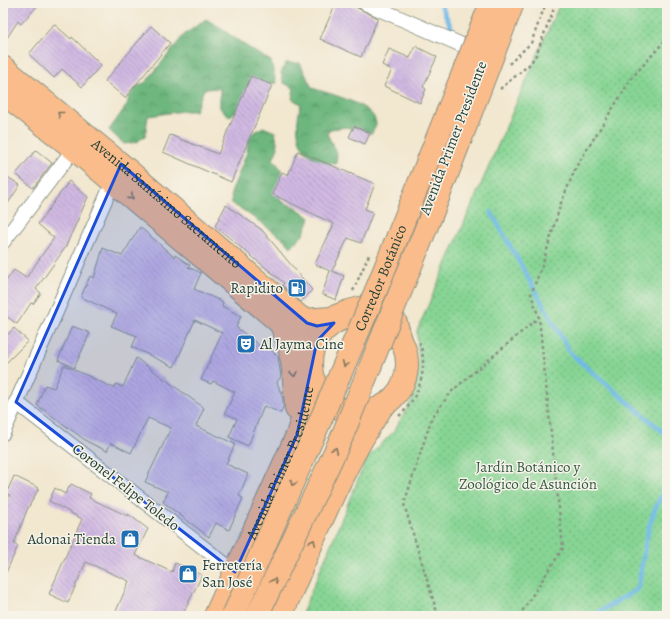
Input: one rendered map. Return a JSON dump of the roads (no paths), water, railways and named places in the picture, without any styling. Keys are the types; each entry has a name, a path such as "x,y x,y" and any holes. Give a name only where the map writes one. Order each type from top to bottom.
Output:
{"main road":[{"name":"Corredor Botánico","path":"233,616 318,426 377,288 491,3"},
{"name":"Avenida Primer Presidente","path":"215,616 297,435 303,416 311,370 312,354 316,342 324,331 345,311 379,303 497,3"},
{"name":"Avenida Primer Presidente","path":"411,342 396,323 387,305 505,3"},
{"name":"Corredor Botánico","path":"258,616 341,439 433,211 513,3"},
{"name":"Avenida Santísimo Sacramento","path":"3,67 79,141 117,173 304,320 317,326 345,311"},
{"name":"Avenida Santísimo Sacramento","path":"3,92 79,141"},
{"name":"Avenida Santísimo Sacramento","path":"117,173 280,323 301,345 311,370"},
{"name":"Avenida Primer Presidente","path":"345,311 383,322 411,342"},
{"path":"280,323 288,338 291,356 294,377 297,435"},
{"name":"Avenida Primer Presidente","path":"281,616 344,472 358,444 392,411 392,400 401,390 406,378 406,352 411,342"},
{"name":"Avenida Primer Presidente","path":"311,370 316,388 326,400 338,408 353,412 392,411"}],"street":[{"path":"365,3 478,52"},
{"path":"3,242 79,141"},
{"path":"3,433 117,173"},
{"name":"Coronel Felipe Toledo","path":"16,402 235,572"}],"waterway":[{"path":"440,3 453,31"},
{"path":"491,212 571,354 667,435"},
{"path":"592,616 638,589 650,523 654,511 667,488"}],"place":[{"name":"Rapidito","path":"297,288"},
{"name":"Al Jayma Cine","path":"246,344"},
{"name":"Adonai Tienda","path":"130,539"},
{"name":"Ferretería San José","path":"188,574"}],"park label":[{"name":"Jardín Botánico y Zoológico de Asunción","path":"528,476"}]}
